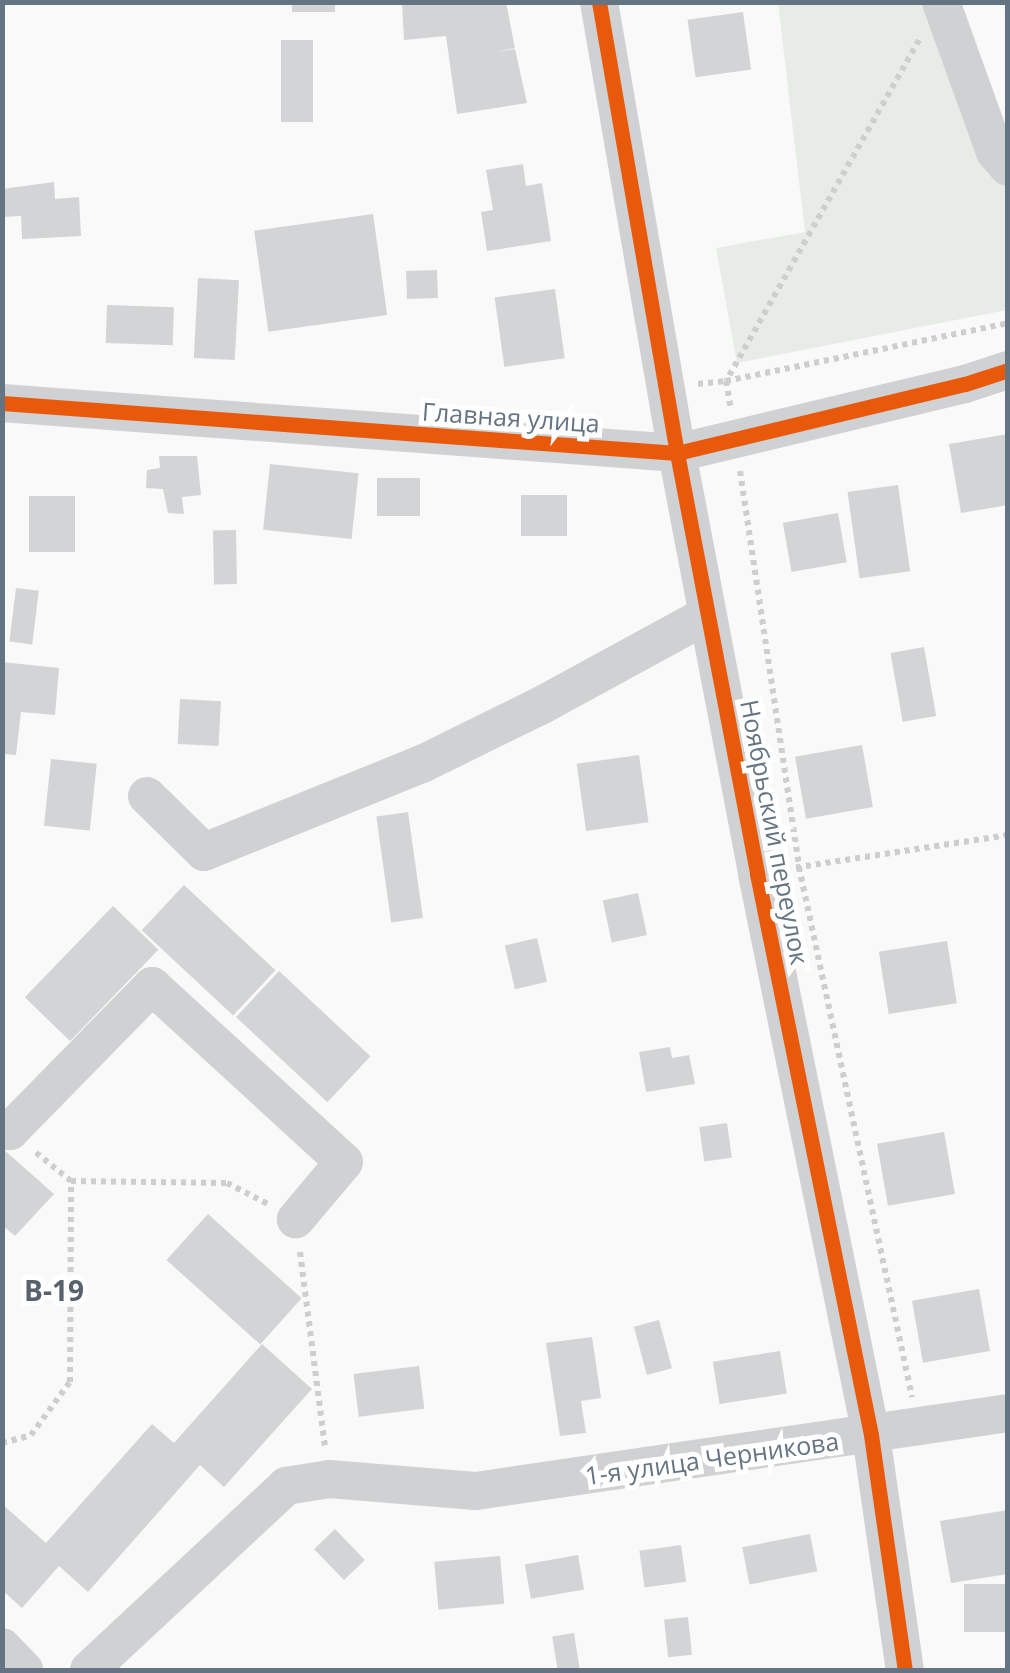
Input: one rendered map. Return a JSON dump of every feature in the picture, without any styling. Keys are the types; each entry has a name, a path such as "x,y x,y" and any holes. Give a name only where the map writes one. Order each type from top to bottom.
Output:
{"street":[{"name":"Ноябрьский переулок","path":"599,2 676,453 756,874 872,1435 905,1670"},
{"path":"942,2 994,152 1008,168"},
{"name":"Главная улица","path":"2,403 676,453 1008,370"},
{"path":"147,796 204,852 422,764 542,705 708,615"},
{"path":"6,1129 152,986 344,1162 296,1219"},
{"name":"1-я улица Черникова","path":"89,1670 286,1486 329,1479 476,1491 1008,1413"},
{"path":"2,1647 24,1670"}],"path":[{"path":"918,1428 799,866 726,380 921,37"},
{"path":"665,388 726,380 1008,324"},
{"path":"756,874 1008,836"},
{"path":"6,1129 71,1181 228,1183 296,1219 329,1479"},
{"path":"2,1442 31,1435 70,1382 71,1181"}],"shaded area":[{"path":"778,3 957,3 1007,132 1007,310 737,363 716,248 805,232"}],"building":[{"path":"292,2 335,2 335,12 292,12"},
{"path":"402,2 506,2 515,48 496,52 515,49 527,103 457,114 446,36 404,40"},
{"path":"743,12 751,69 696,77 688,20"},
{"path":"281,40 313,40 313,122 281,122"},
{"path":"523,164 526,186 542,183 551,241 487,251 481,212 493,210 486,170"},
{"path":"54,182 55,199 79,197 81,236 22,239 21,216 2,217 2,189"},
{"path":"373,214 387,315 268,332 254,231"},
{"path":"437,270 438,298 407,299 406,271"},
{"path":"198,278 239,280 235,360 194,358"},
{"path":"555,289 565,358 504,367 495,297"},
{"path":"107,305 174,307 173,345 106,343"},
{"path":"1008,434 1008,505 961,513 949,444"},
{"path":"159,456 197,456 201,495 182,497 184,514 168,513 163,489 146,488 147,470 160,468"},
{"path":"270,464 359,473 352,539 263,530"},
{"path":"377,478 420,478 420,516 377,516"},
{"path":"898,485 910,571 860,578 847,492"},
{"path":"521,495 567,495 567,536 521,536"},
{"path":"29,496 75,496 75,552 29,552"},
{"path":"838,513 847,562 792,572 783,523"},
{"path":"213,530 236,530 237,584 214,584"},
{"path":"16,588 39,591 32,644 9,642"},
{"path":"924,647 936,716 903,722 891,653"},
{"path":"2,662 59,668 55,715 21,712 16,755 2,754"},
{"path":"180,699 221,701 219,746 178,744"},
{"path":"862,745 873,807 806,819 795,757"},
{"path":"639,755 648,822 586,831 577,764"},
{"path":"51,759 97,764 90,830 44,826"},
{"path":"408,812 423,918 391,922 376,816"},
{"path":"184,885 275,970 233,1016 142,930"},
{"path":"638,893 647,935 612,943 603,900"},
{"path":"113,906 158,950 70,1041 25,997"},
{"path":"537,938 547,982 515,989 505,945"},
{"path":"947,941 957,1003 889,1014 879,952"},
{"path":"279,971 370,1056 327,1102 236,1017"},
{"path":"670,1047 672,1058 689,1055 695,1084 646,1092 639,1052"},
{"path":"727,1123 732,1158 704,1162 699,1127"},
{"path":"944,1132 955,1194 888,1206 877,1144"},
{"path":"2,1148 54,1194 15,1236 2,1225"},
{"path":"208,1214 302,1298 260,1344 167,1260"},
{"path":"979,1289 990,1351 923,1363 912,1301"},
{"path":"659,1320 672,1368 647,1375 634,1327"},
{"path":"592,1337 601,1398 581,1401 586,1433 560,1436 546,1343"},
{"path":"262,1344 312,1389 224,1487 200,1465 88,1592 59,1566 22,1608 2,1590 2,1504 46,1543 152,1424 174,1443"},
{"path":"780,1351 787,1393 720,1404 713,1362"},
{"path":"419,1366 424,1409 359,1417 353,1374"},
{"path":"1008,1510 1008,1574 951,1583 940,1521"},
{"path":"335,1529 365,1560 344,1580 314,1549"},
{"path":"810,1534 817,1571 750,1584 742,1547"},
{"path":"681,1545 686,1582 645,1587 639,1551"},
{"path":"578,1555 584,1589 531,1599 525,1564"},
{"path":"500,1556 504,1604 438,1610 434,1562"},
{"path":"964,1584 1008,1584 1008,1632 964,1632"},
{"path":"688,1617 692,1655 668,1657 664,1620"},
{"path":"574,1633 580,1670 558,1670 552,1636"}],"cycle path":[{"path":"599,2 677,453 757,874 871,1435 905,1670"},
{"path":"2,403 677,453 965,384 1008,370"}],"district":[{"name":"В-19","path":"54,1290"}]}
